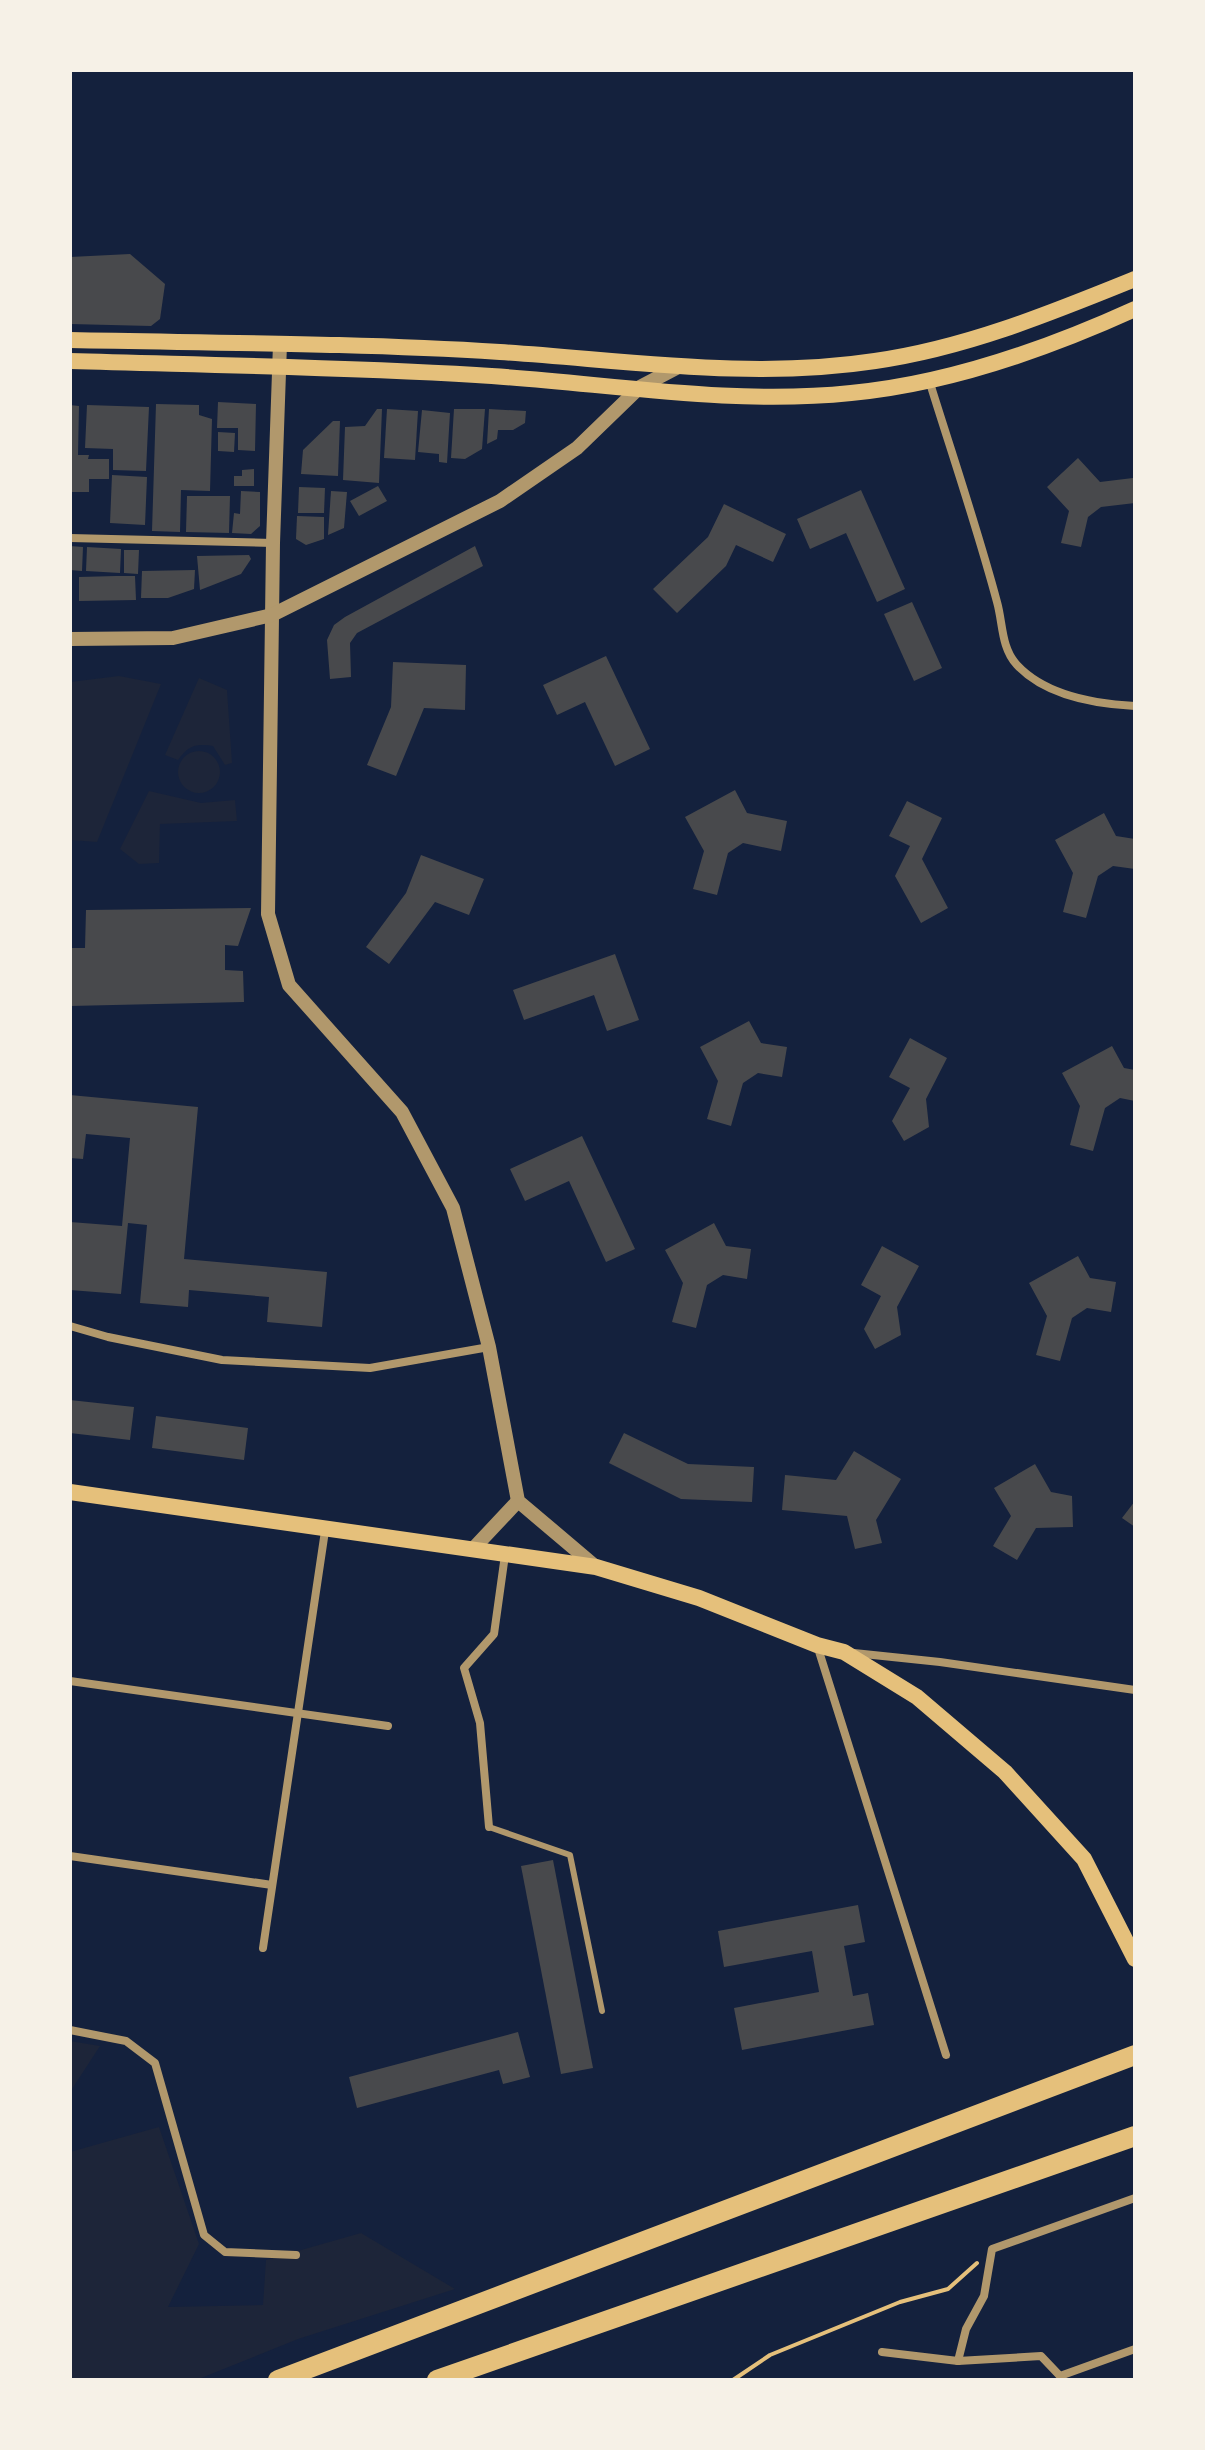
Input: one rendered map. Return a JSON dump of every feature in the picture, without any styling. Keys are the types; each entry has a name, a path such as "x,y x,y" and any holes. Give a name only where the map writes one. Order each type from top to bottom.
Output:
{"highway":[{"path":"278,2380 1135,2055"},
{"path":"437,2380 1135,2136"}],"main road":[{"path":"70,340 498,352 680,366 834,366 920,354 1068,307 1135,279"},
{"path":"70,361 479,375 692,394 818,395 852,393 980,366 1053,342 1135,309"},
{"path":"70,1492 325,1531 596,1567 699,1598 817,1645 844,1652 917,1697 1005,1772 1084,1859 1135,1959"}],"street":[{"path":"280,344 273,543 268,914 289,985 402,1112 453,1208 489,1347 518,1501 596,1567"},
{"path":"70,639 173,638 272,615 500,501 577,448 640,387 680,366"},
{"path":"929,379 998,604 1005,645 1015,663 1037,682 1070,695 1109,705 1135,706"},
{"path":"70,538 273,543"},
{"path":"70,1326 108,1337 222,1360 370,1368 489,1347"},
{"path":"472,1550 518,1501"},
{"path":"263,1948 325,1531"},
{"path":"489,1827 480,1723 464,1668 494,1634 505,1555"},
{"path":"817,1645 946,2055"},
{"path":"844,1652 940,1662 1135,1690"},
{"path":"70,1681 388,1726"},
{"path":"70,1856 272,1885"},
{"path":"70,2030 126,2041 155,2063 204,2235 225,2252 296,2255"},
{"path":"958,2361 966,2329 984,2296 992,2249 1135,2198"},
{"path":"882,2352 958,2361 1041,2356 1060,2378 1135,2349"}],"lane":[{"path":"489,1827 570,1855 602,2011"}],"path":[{"path":"733,2380 770,2355 900,2302 948,2289 992,2249"}],"shaded area":[{"path":"119,676 161,684 97,842 70,840 70,682"},
{"path":"199,678 227,690 232,763 225,765 213,746 207,745 192,747 178,760 165,755"},
{"path":"199,751 214,757 220,772 214,787 199,793 184,787 178,772 184,757"},
{"path":"149,791 201,803 235,800 237,821 160,824 159,863 139,864 120,849"},
{"path":"70,2041 100,2046 70,2092"},
{"path":"159,2127 199,2244 168,2307 263,2305 266,2260 361,2233 455,2289 298,2339 196,2380 70,2380 70,2152"}],"building":[{"path":"130,254 165,284 160,319 151,326 70,324 70,257"},
{"path":"218,402 256,404 255,451 238,450 238,428 217,428"},
{"path":"156,404 199,405 199,415 212,419 210,491 181,490 180,532 152,531"},
{"path":"70,405 79,406 78,455 89,455 88,459 109,459 109,479 89,479 89,492 70,492"},
{"path":"87,405 149,407 146,471 113,470 113,449 85,448"},
{"path":"377,409 382,409 379,483 343,480 345,427 365,426"},
{"path":"387,409 418,411 415,460 384,458"},
{"path":"454,409 485,409 482,449 465,459 451,458"},
{"path":"489,409 526,411 525,423 513,430 498,430 497,439 487,444"},
{"path":"422,410 450,413 447,463 439,462 439,454 418,452"},
{"path":"333,421 340,421 338,476 301,474 303,450"},
{"path":"218,432 235,433 234,452 218,451"},
{"path":"1078,458 1100,482 1133,478 1135,493 1135,503 1101,507 1088,517 1081,547 1061,543 1069,511 1047,487"},
{"path":"254,469 254,486 234,486 234,476 242,476 242,470"},
{"path":"112,475 147,477 145,525 110,523"},
{"path":"378,486 387,501 359,516 350,501"},
{"path":"299,487 325,488 324,513 298,513"},
{"path":"861,490 905,589 877,602 846,533 810,549 797,519"},
{"path":"241,491 260,492 260,526 251,534 232,533 234,513 240,514"},
{"path":"331,491 347,492 344,528 328,535"},
{"path":"187,496 230,496 229,533 186,532"},
{"path":"724,504 786,534 773,562 736,545 726,566 677,613 653,589 708,537"},
{"path":"297,516 324,517 324,539 306,545 296,539"},
{"path":"70,546 83,547 82,571 70,570"},
{"path":"475,546 483,566 357,633 350,643 351,677 330,679 327,640 334,625"},
{"path":"87,547 121,549 120,573 86,571"},
{"path":"124,550 139,550 138,574 124,573"},
{"path":"249,555 251,559 241,574 200,590 197,556"},
{"path":"195,570 194,589 168,598 141,598 142,571"},
{"path":"135,576 136,600 79,601 79,577"},
{"path":"912,602 942,668 914,681 884,614"},
{"path":"606,656 650,749 615,766 585,702 557,715 543,685"},
{"path":"393,662 466,665 465,710 424,708 396,776 367,765 391,707"},
{"path":"735,790 747,813 787,821 781,851 743,843 728,853 717,895 693,889 704,851 685,817"},
{"path":"907,801 942,818 922,859 948,908 921,923 895,876 910,846 889,836"},
{"path":"1104,813 1116,836 1135,839 1135,869 1113,866 1098,876 1086,918 1063,912 1073,873 1055,840"},
{"path":"421,855 484,879 469,915 435,902 389,964 366,947 406,893"},
{"path":"251,908 238,946 225,945 225,970 243,971 244,1002 70,1006 70,948 85,948 86,910"},
{"path":"615,954 639,1020 607,1031 594,995 524,1020 513,990"},
{"path":"749,1021 761,1043 787,1047 782,1077 758,1073 743,1083 731,1126 707,1119 718,1081 700,1047"},
{"path":"910,1038 947,1058 926,1099 929,1127 904,1141 892,1121 910,1088 889,1077"},
{"path":"1112,1046 1124,1068 1135,1070 1135,1101 1120,1098 1105,1108 1093,1151 1070,1145 1080,1106 1062,1073"},
{"path":"70,1095 198,1107 184,1259 327,1272 322,1327 267,1322 269,1297 189,1290 188,1307 140,1303 147,1225 128,1223 121,1294 70,1290 70,1222 122,1226 130,1138 86,1134 83,1159 70,1158"},
{"path":"582,1136 635,1249 606,1262 569,1181 525,1201 510,1169"},
{"path":"714,1223 726,1246 751,1249 747,1279 723,1275 707,1285 696,1328 672,1322 683,1283 665,1250"},
{"path":"882,1246 919,1266 897,1307 901,1335 875,1349 864,1329 881,1296 861,1285"},
{"path":"1078,1256 1090,1278 1116,1282 1111,1312 1087,1308 1072,1318 1060,1361 1036,1355 1047,1316 1029,1283"},
{"path":"70,1400 134,1407 130,1440 70,1433"},
{"path":"156,1416 248,1428 244,1460 152,1448"},
{"path":"624,1433 688,1464 754,1467 752,1502 681,1499 609,1463"},
{"path":"854,1451 901,1479 876,1520 882,1543 855,1549 847,1516 782,1510 785,1475 836,1480"},
{"path":"1035,1464 1051,1492 1072,1496 1073,1527 1036,1528 1017,1560 993,1546 1011,1516 994,1488"},
{"path":"1135,1501 1135,1527 1122,1518"},
{"path":"553,1860 593,2068 561,2074 521,1866"},
{"path":"858,1905 865,1942 844,1946 853,1996 868,1993 874,2025 742,2050 734,2008 819,1992 812,1951 724,1967 718,1931"},
{"path":"518,2032 530,2077 503,2084 499,2070 357,2108 349,2077"}]}
